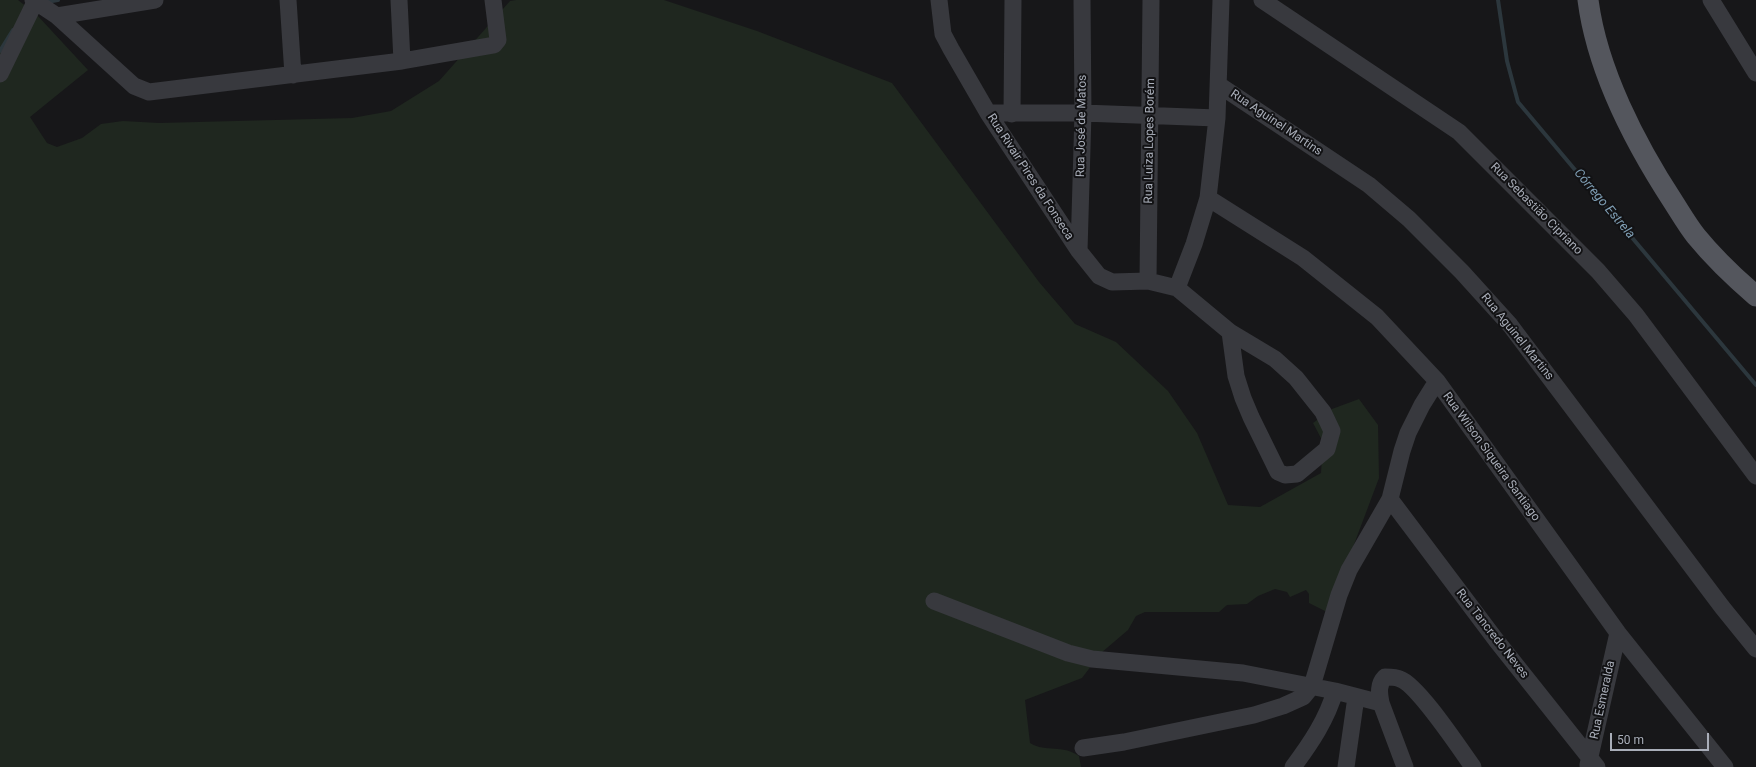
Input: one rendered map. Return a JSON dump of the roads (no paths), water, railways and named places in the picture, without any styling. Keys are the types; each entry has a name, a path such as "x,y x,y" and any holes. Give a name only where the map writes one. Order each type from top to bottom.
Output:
{"main road":[{"path":"1588,0 1602,57 1620,103 1642,149 1696,236 1732,275 1756,296"}],"street":[{"path":"57,16 155,0"},
{"path":"288,0 293,75"},
{"path":"399,0 402,61"},
{"path":"0,74 35,1 57,16 126,80 141,90 149,92 402,61 494,45 498,40 493,0"},
{"name":"Rua Rivair Pires da Fonseca","path":"939,0 943,34 988,114 1079,252 1099,276 1105,280 1112,282 1148,281 1177,288"},
{"path":"1012,114 1013,0"},
{"name":"Rua José de Matos","path":"1079,252 1083,114 1082,0"},
{"name":"Rua Luiza Lopes Borém","path":"1148,281 1151,0"},
{"path":"1221,0 1217,118 1208,198 1194,244 1177,288 1230,332 1275,359 1291,373 1323,412 1332,431 1327,449 1297,474 1285,475 1278,472 1251,417 1236,376 1230,332"},
{"name":"Rua Sebastião Cipriano","path":"1262,0 1459,132 1598,270 1636,315 1756,476"},
{"path":"1711,0 1756,73"},
{"name":"Rua Aguinel Martins","path":"1219,85 1369,185 1409,219 1462,272 1510,325 1722,607 1756,649"},
{"path":"988,114 1083,114 1217,118"},
{"name":"Rua Wilson Siqueira Santiago","path":"1208,198 1303,258 1377,317 1436,381 1618,633 1725,767"},
{"path":"1083,748 1124,742 1254,715 1283,706 1303,697 1312,686 1339,595 1349,570 1390,499 1408,433 1422,404 1436,381"},
{"name":"Rua Tancredo Neves","path":"1390,499 1592,764"},
{"path":"934,601 1068,653 1092,659 1243,673 1312,686 1381,703"},
{"name":"Rua Esmeralda","path":"1592,764 1618,633"},
{"path":"1405,767 1381,703 1379,692 1380,682 1385,677 1402,679 1414,690 1435,714 1473,767"},
{"path":"1293,767 1322,725 1330,708 1335,691"},
{"path":"1346,767 1356,697"}],"waterway":[{"path":"46,2 58,0"},
{"name":"Córrego Estrela","path":"1498,0 1507,61 1518,102 1756,385"},
{"path":"0,51 13,30"}]}
